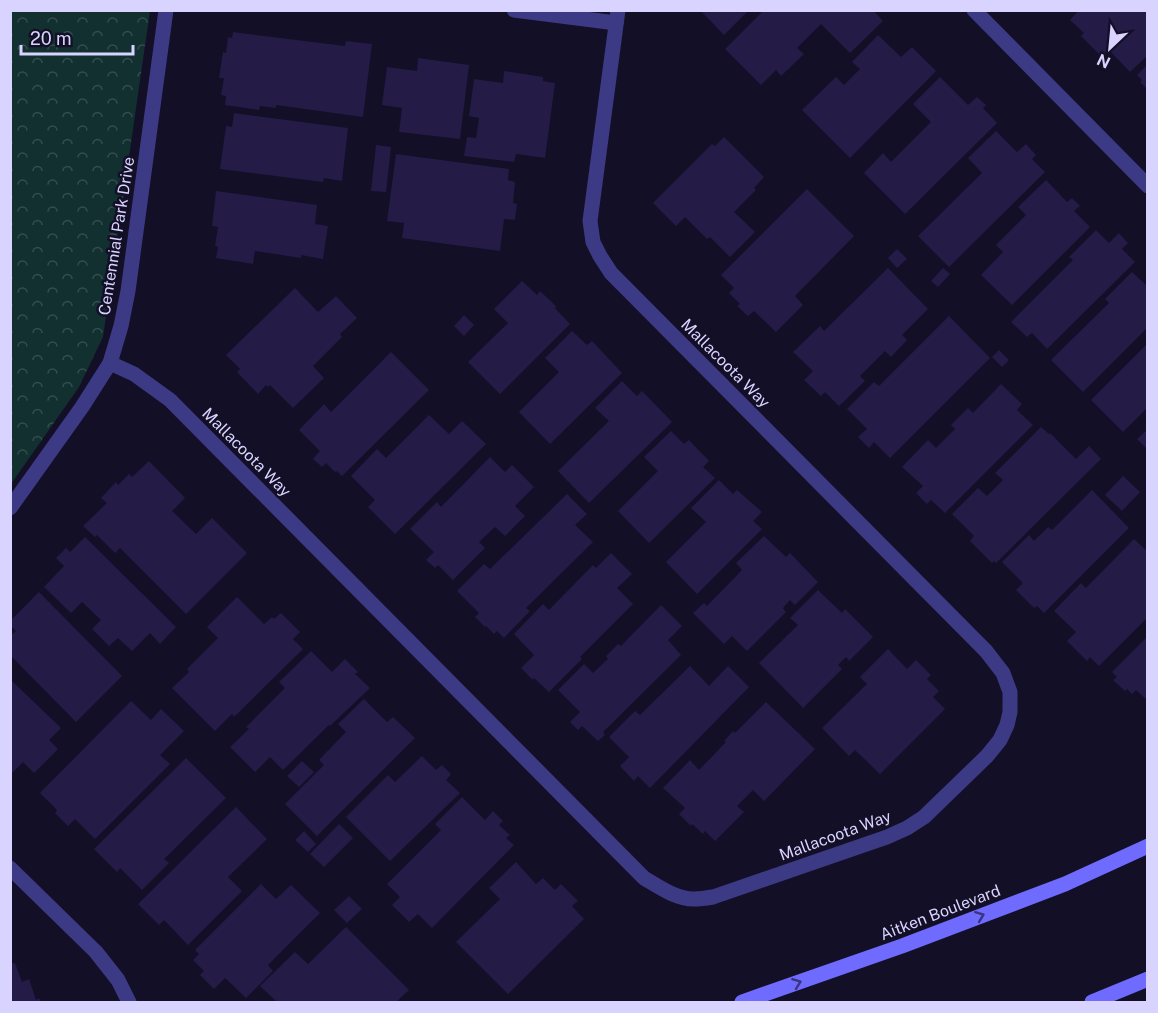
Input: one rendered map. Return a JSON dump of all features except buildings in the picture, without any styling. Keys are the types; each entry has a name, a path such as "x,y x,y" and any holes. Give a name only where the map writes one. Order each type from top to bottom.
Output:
{"main road":[{"name":"Aitken Boulevard","path":"742,1002 902,946 1065,884 1148,846"},
{"path":"1092,1002 1148,979"}],"street":[{"name":"Centennial Park Drive","path":"10,508 82,407 110,363 128,291 166,10"},
{"path":"514,10 617,17"},
{"path":"974,10 1148,186"},
{"name":"Mallacoota Way","path":"110,363 134,374 170,400 644,878 659,888 677,896 693,899 713,897 908,828 924,817 987,756 1000,740 1010,712 1010,693 1003,674 987,651 611,273 600,256 593,242 590,221 617,17"},
{"path":"10,868 96,952 117,980 129,1002"}],"green space":[{"path":"11,10 150,11 103,337 79,387 11,484"}]}
